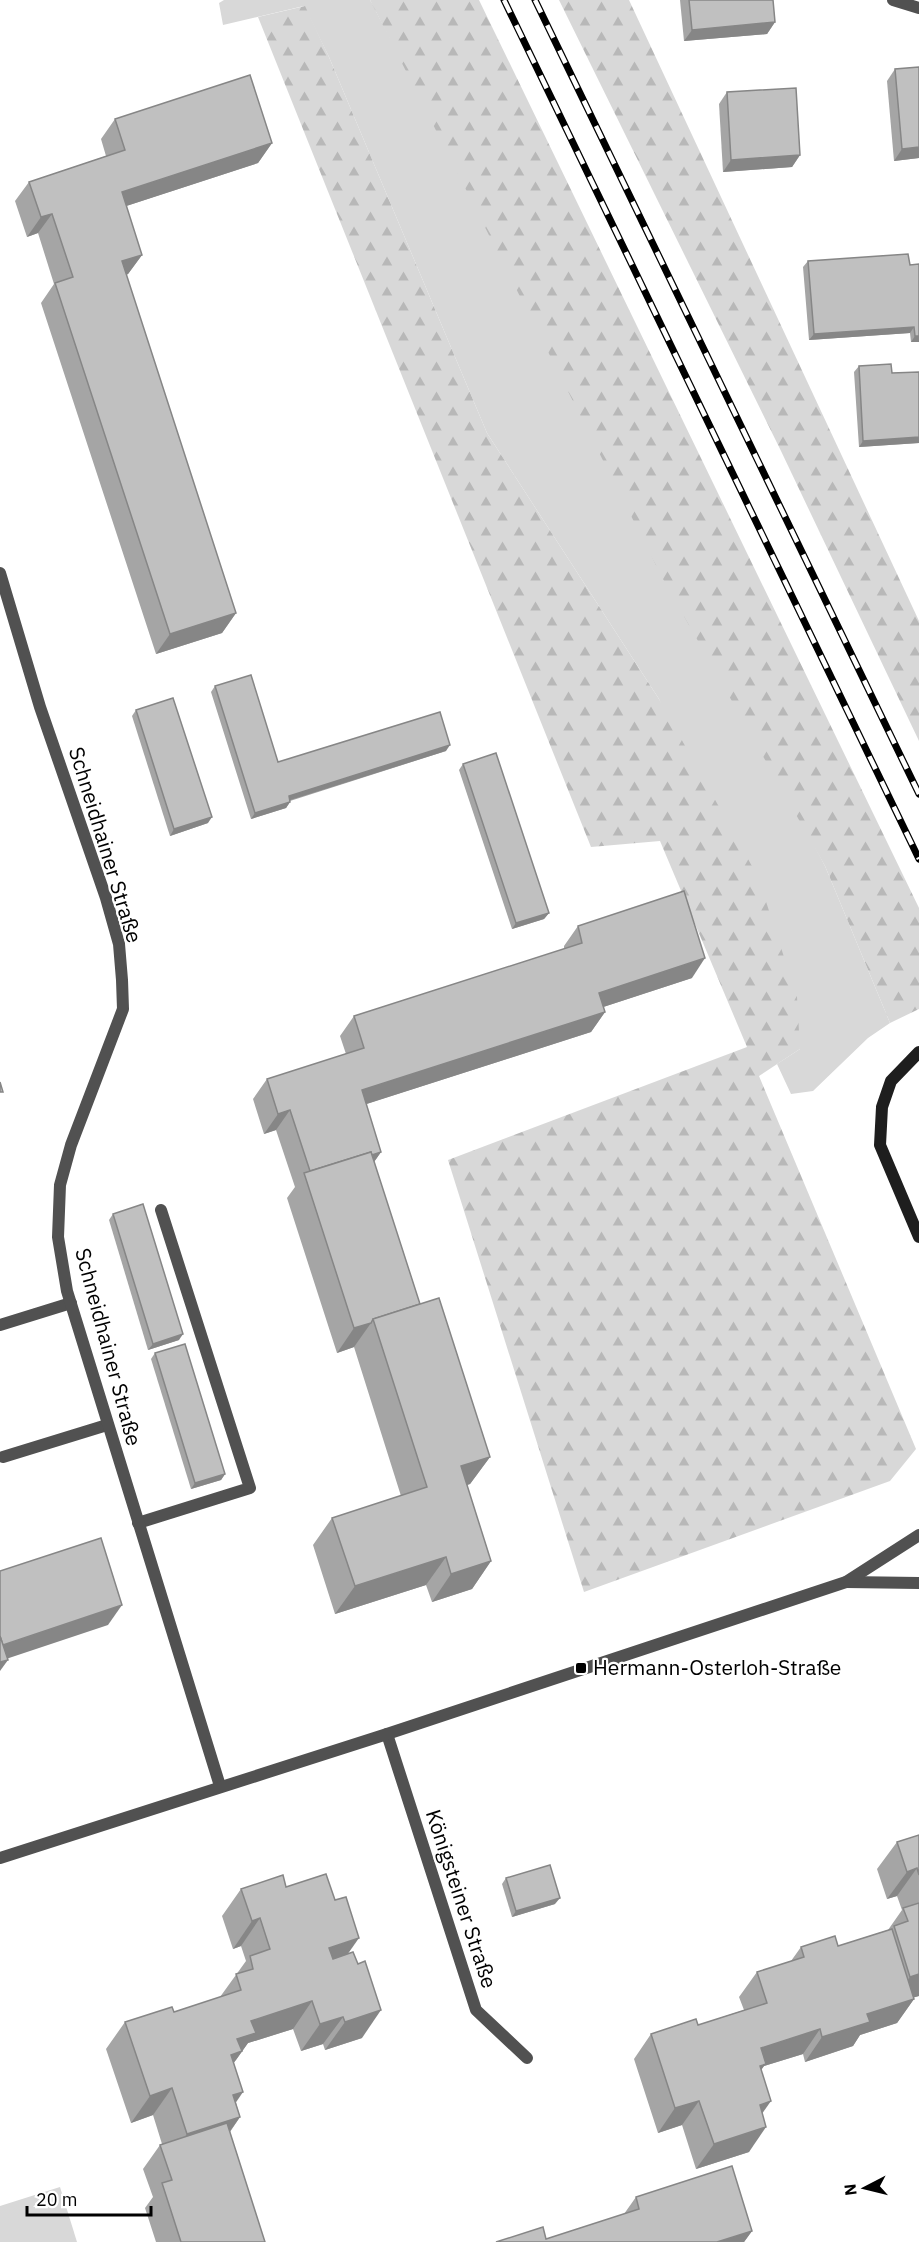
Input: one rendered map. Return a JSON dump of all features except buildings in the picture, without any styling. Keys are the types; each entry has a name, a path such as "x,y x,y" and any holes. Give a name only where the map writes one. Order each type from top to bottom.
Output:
{"main road":[{"path":"919,1052 891,1081 882,1107 880,1145 919,1237"}],"street":[{"path":"893,0 919,8"},
{"name":"Schneidhainer Straße","path":"0,573 40,707 106,898 119,944 123,1009 71,1145 60,1185 58,1237 71,1303 220,1786"},
{"path":"138,1523 250,1488 161,1209"},
{"path":"0,1325 71,1303"},
{"path":"3,1457 107,1425"},
{"path":"0,1858 387,1734 846,1582 919,1535"},
{"path":"846,1582 919,1582"},
{"name":"Königsteiner Straße","path":"387,1734 476,2010 527,2058"}],"green space":[{"path":"224,0 370,0 825,866 890,1023 868,1038 813,1091 791,1094 777,1064 800,1049 659,699 487,433 329,57 304,6 223,25 219,3"},
{"path":"370,0 479,0 919,908 919,1009 890,1023 825,866 663,579"},
{"path":"559,0 629,0 919,621 919,741 781,451"},
{"path":"305,6 329,57 487,433 659,699 758,877 797,997 800,1049 759,1076 916,1449 890,1481 584,1592 448,1160 747,1047 660,841 591,847 258,17"},
{"path":"60,2187 77,2242 0,2242 0,2206"}],"railway":[{"path":"504,0 919,859"},
{"path":"535,0 919,794"}],"place":[{"name":"Hermann-Osterloh-Straße","path":"581,1668"}]}
